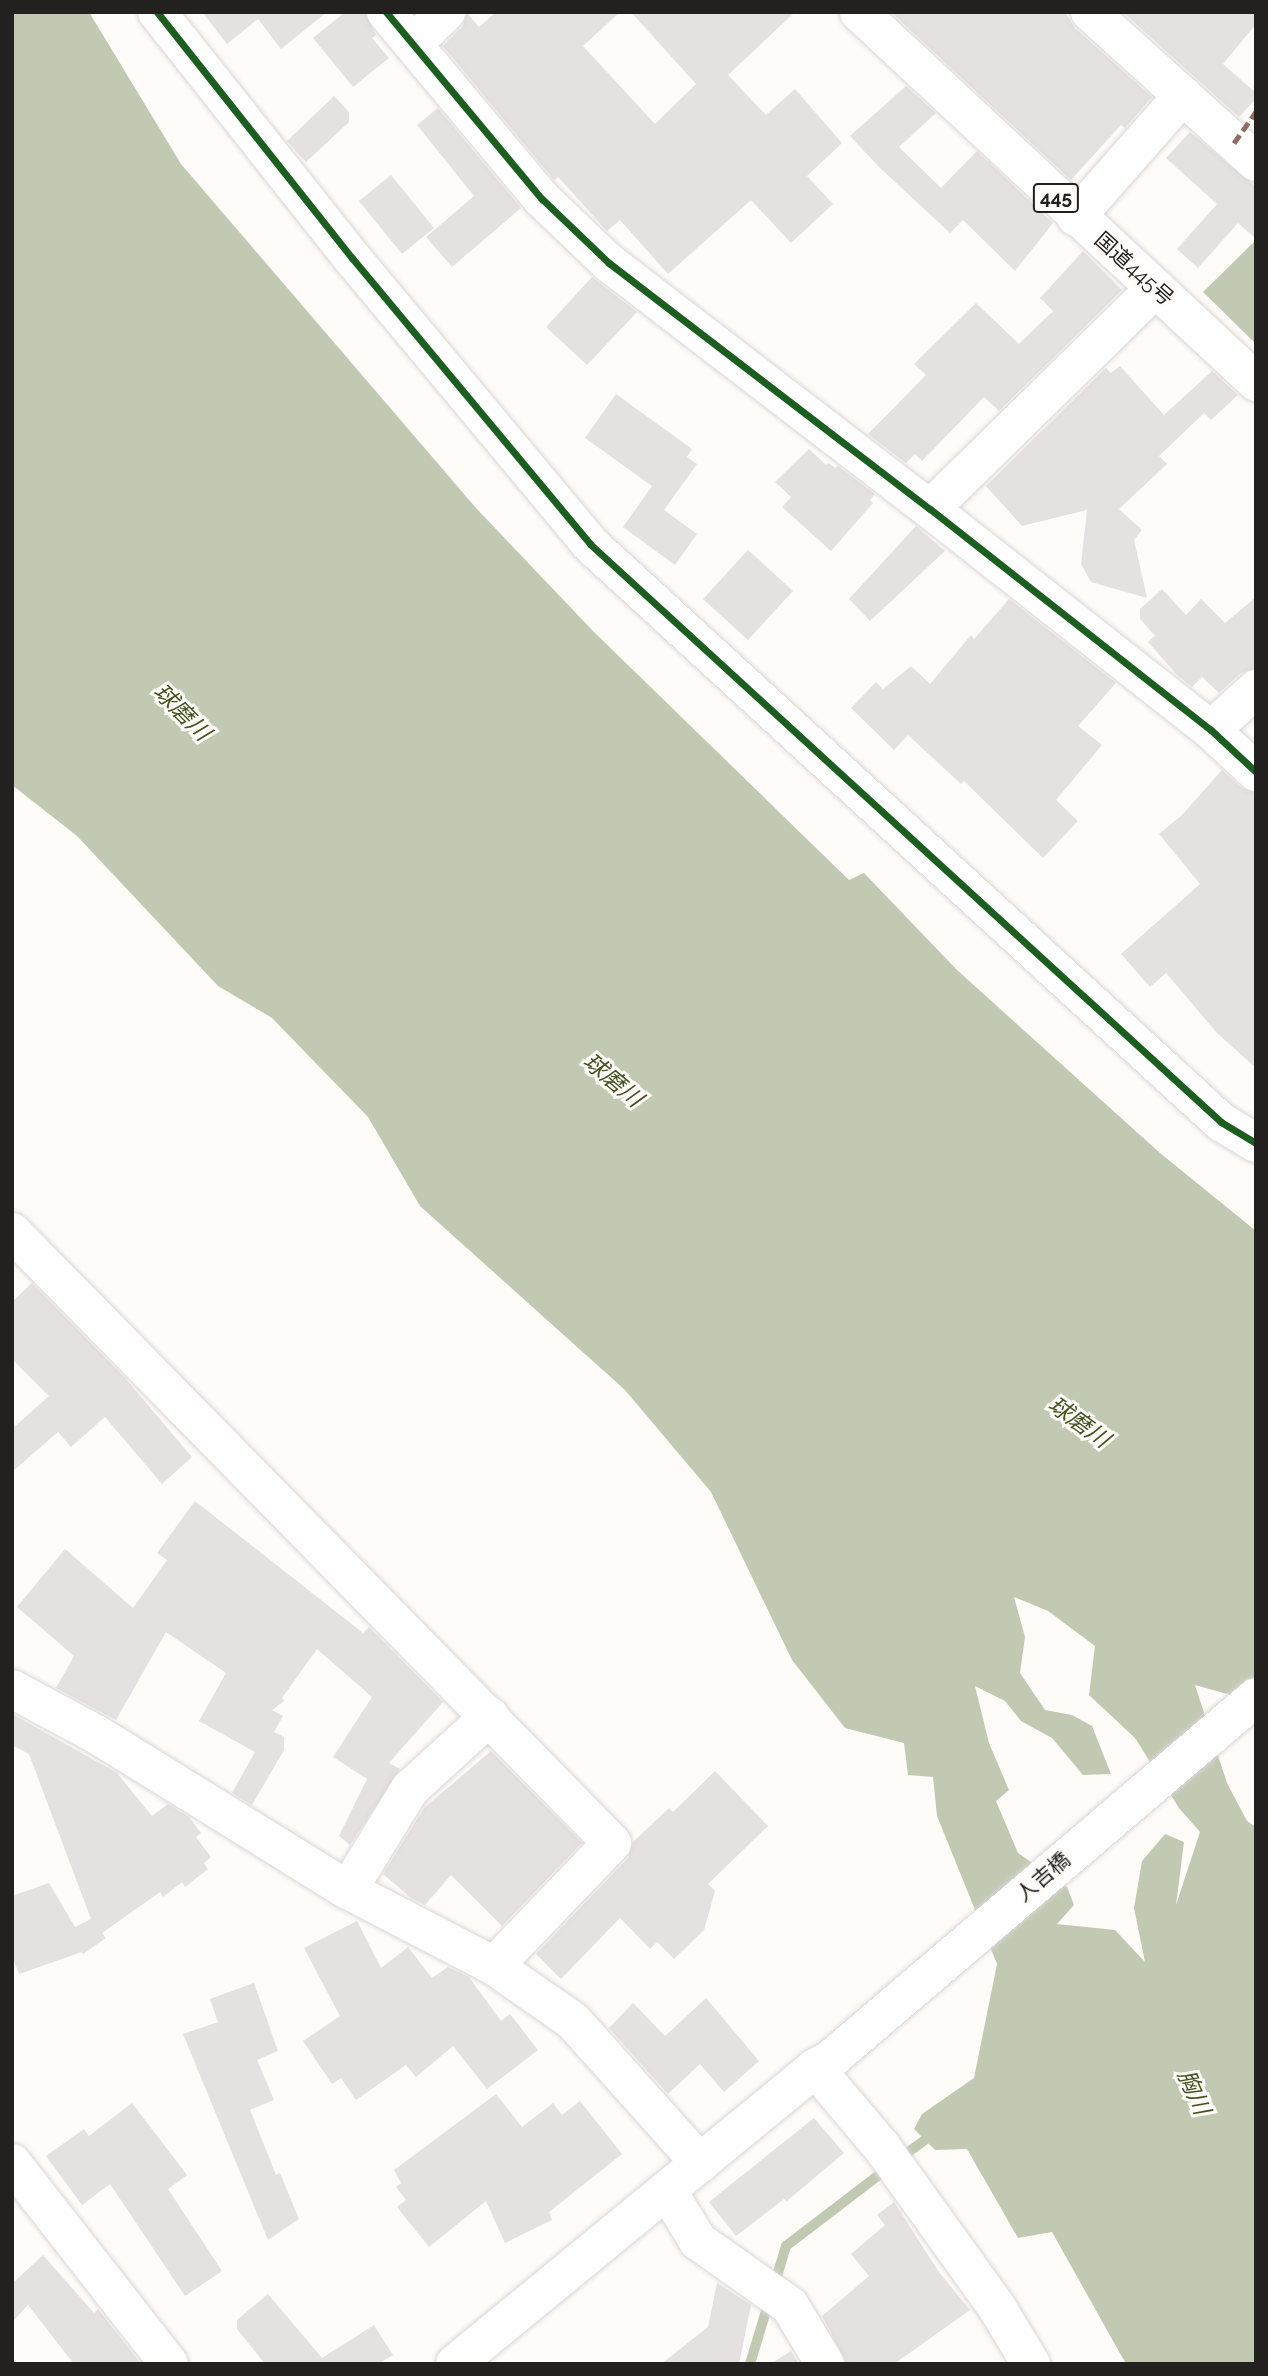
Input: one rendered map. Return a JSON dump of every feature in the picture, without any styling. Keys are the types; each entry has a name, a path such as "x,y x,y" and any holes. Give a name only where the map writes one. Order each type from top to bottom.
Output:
{"main road":[{"path":"157,12 352,258 590,544 1221,1122 1256,1143"},
{"path":"386,12 542,199 609,263 930,509 1211,730 1256,772"},
{"path":"414,43 446,12"},
{"name":"国道445号","path":"859,12 1256,382"},
{"path":"1090,12 1256,162"},
{"path":"1076,217 1183,96"},
{"path":"930,509 1156,288"},
{"path":"1211,730 1256,689"},
{"path":"12,1232 612,1843 494,1966"},
{"path":"12,1689 96,1734 348,1889 494,1966 573,2021 700,2163"},
{"name":"人吉橋","path":"455,2364 823,2063 1256,1697"},
{"path":"348,1889 410,1789 490,1716"},
{"path":"823,2063 996,2306 1031,2364"},
{"path":"12,2164 169,2364"},
{"path":"667,2190 698,2241 790,2306 825,2364"}],"water":[{"path":"12,12 89,12 181,164 476,508 594,632 849,880 864,873 957,970 1160,1153 1256,1231 1256,1702 1195,1685 1227,1783 1247,1821 1256,1827 1256,2364 1126,2364 1052,2232 1018,2238 967,2149 935,2150 914,2129 922,2114 974,2078 997,1964 937,1816 933,1777 908,1775 904,1743 845,1728 792,1660 711,1492 625,1390 420,1206 368,1117 272,1018 218,986 77,836 12,785","holes":["1014,1597 1048,1611 1095,1646 1089,1695 1135,1738 1179,1808 1200,1832 1176,1905 1184,1842 1165,1834 1142,1861 1134,1908 1145,1962 1115,1930 1057,1924 1074,1905 1067,1887 1018,1853 996,1801 1009,1790 989,1743 975,1686 1005,1701 1021,1721 1052,1738 1083,1775 1111,1774 1092,1726 1072,1715 1045,1710 1020,1673 1025,1637"]},
{"path":"1256,240 1256,344 1203,292"}],"building":[{"path":"202,12 327,12 281,49 258,19 227,44"},
{"path":"345,12 365,12 376,35 372,38 389,58 353,87 313,38"},
{"path":"496,12 620,12 583,46 655,124 696,84 631,12 795,12 728,75 766,115 795,89 842,143 807,176 833,204 791,243 751,200 668,274 620,220 607,231 558,177 554,180 443,46 462,27 467,13 479,27"},
{"path":"891,12 1065,12 1075,28 1152,97 1125,128 1121,125 1071,180"},
{"path":"1123,12 1256,12 1256,24 1223,64 1256,93 1256,99 1239,117"},
{"path":"906,86 936,113 899,147 941,188 977,151 1053,223 1015,271 963,220 950,233 850,136"},
{"path":"334,96 349,112 349,122 306,162 287,141"},
{"path":"438,108 521,208 452,267 426,237 474,196 417,125"},
{"path":"1190,132 1256,187 1256,239 1238,223 1198,268 1177,249 1217,204 1166,158"},
{"path":"391,175 434,228 402,254 359,201"},
{"path":"1083,251 1122,290 999,411 984,397 922,461 915,454 906,463 868,434 926,375 914,364 976,303 1019,344 1053,311 1040,298"},
{"path":"592,277 637,312 587,365 546,327"},
{"path":"1120,366 1164,415 1212,371 1238,395 1211,420 1204,413 1159,456 1167,464 1119,509 1142,530 1134,540 1147,598 1091,582 1081,564 1087,510 1022,526 986,486 1106,368 1111,373"},
{"path":"616,394 692,449 687,457 697,464 664,510 697,534 675,565 623,527 652,486 585,438"},
{"path":"809,449 826,465 829,463 835,468 838,466 875,494 870,500 873,503 831,551 782,507 791,497 775,482"},
{"path":"916,526 945,551 870,621 849,599"},
{"path":"748,550 793,591 748,640 703,599"},
{"path":"1162,589 1186,615 1201,599 1225,623 1256,597 1256,668 1241,673 1219,693 1202,677 1192,687 1178,676 1148,642 1155,636 1140,619 1140,609"},
{"path":"1009,599 1116,683 1078,726 1102,745 1056,800 1078,821 1043,858 964,781 961,784 908,735 894,750 851,708 876,682 883,689 911,666 930,684 971,635 974,639"},
{"path":"1222,770 1242,788 1256,793 1256,1068 1217,1033 1166,973 1150,987 1121,954 1200,884 1159,834 1182,815"},
{"path":"32,1283 125,1378 192,1457 162,1484 105,1417 71,1447 58,1432 12,1472 12,1429 49,1396 12,1359 12,1302"},
{"path":"195,1501 363,1633 369,1627 443,1702 389,1763 400,1769 350,1845 339,1836 367,1779 333,1757 372,1697 317,1649 282,1698 284,1701 272,1710 283,1716 274,1732 284,1737 284,1750 252,1805 232,1793 255,1752 199,1721 226,1673 166,1632 116,1720 56,1688 74,1656 17,1607 65,1549 133,1608 167,1560 157,1553"},
{"path":"12,1714 117,1773 152,1816 168,1804 189,1817 201,1833 196,1837 211,1857 204,1863 208,1869 185,1887 182,1882 163,1897 160,1892 102,1933 106,1938 83,1954 82,1952 19,1974 12,1956 12,1896 49,1883 75,1927 91,1919 29,1754 12,1745"},
{"path":"491,1751 582,1843 502,1926 451,1875 425,1905 411,1898 383,1874 424,1808"},
{"path":"715,1771 768,1826 708,1884 715,1891 704,1930 674,1959 657,1942 650,1949 620,1918 561,1979 536,1954 628,1858 633,1842 669,1808 673,1812"},
{"path":"357,1921 381,1968 408,1947 432,1978 448,1967 469,1977 501,2021 510,2014 538,2050 487,2089 453,2046 416,2077 406,2065 356,2100 341,2078 332,2084 303,2041 340,2016 304,1948"},
{"path":"254,1983 278,2051 257,2060 274,2100 250,2110 276,2175 280,2173 299,2219 268,2240 183,2034 218,2022 210,1999"},
{"path":"706,1998 759,2061 724,2092 700,2064 668,2094 609,2028 633,2003 665,2036"},
{"path":"496,2094 522,2127 553,2103 562,2115 580,2101 622,2154 549,2212 552,2220 505,2243 486,2201 429,2247 397,2207 406,2200 396,2187 401,2183 394,2170"},
{"path":"132,2103 187,2175 168,2189 222,2271 185,2296 110,2184 82,2205 46,2156 84,2129 89,2136"},
{"path":"814,2118 844,2153 787,2201 784,2199 736,2236 709,2202"},
{"path":"894,2202 939,2272 970,2310 894,2364 847,2364 822,2316 869,2276 851,2254 885,2225 877,2215"},
{"path":"43,2255 94,2313 98,2309 141,2364 74,2364 28,2305 12,2322 12,2284"},
{"path":"717,2283 751,2305 739,2364 661,2364 708,2327"},
{"path":"268,2294 322,2358 374,2325 393,2355 378,2364 265,2364 237,2329 237,2320"},
{"path":"791,2351 799,2364 770,2364"}],"waterway":[{"path":"900,2158 936,2132"},
{"path":"774,2286 786,2246 888,2168"},
{"path":"750,2364 769,2301"}],"marked path":[{"path":"1234,143 1256,112"}],"cycle path":[{"path":"157,12 352,258 590,544 1221,1122 1256,1143"},
{"path":"386,12 542,199 609,263 930,509 1211,730 1256,772"}],"water label":[{"name":"球磨川","path":"182,712"},
{"name":"球磨川","path":"613,1080"},
{"name":"球磨川","path":"1079,1422"},
{"name":"胸川","path":"1194,2092"}]}
